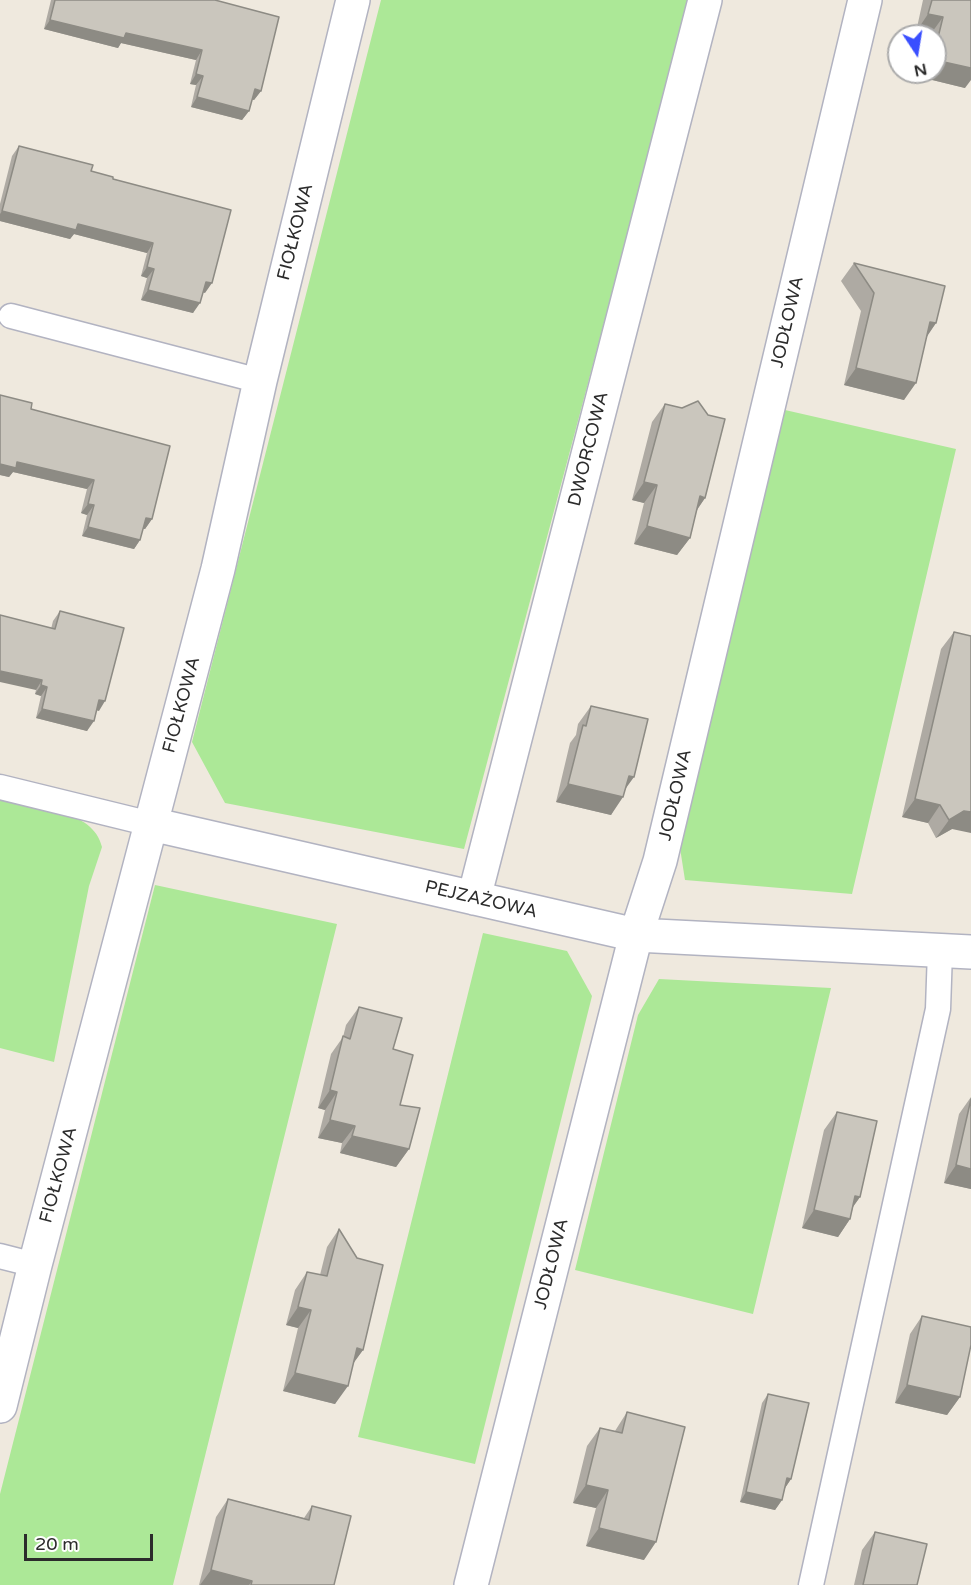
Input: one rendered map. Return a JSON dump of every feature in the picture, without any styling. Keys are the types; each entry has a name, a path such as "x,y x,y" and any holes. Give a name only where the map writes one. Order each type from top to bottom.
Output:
{"street":[{"name":"FIOŁKOWA","path":"0,1406 218,569 260,381 352,0"},
{"name":"DWORCOWA","path":"474,898 705,0"},
{"name":"JODŁOWA","path":"471,1585 636,935 660,861 865,0"},
{"name":"PEJZAŻOWA","path":"151,824 636,935 956,952"}],"lane":[{"path":"11,316 260,381"},
{"name":"PEJZAŻOWA","path":"0,787 151,824"},
{"path":"811,1585 938,1009 956,952"},
{"path":"0,1257 35,1265"}],"green space":[{"path":"381,0 690,0 464,849 225,803 192,742"},
{"path":"785,410 956,449 852,894 685,880 680,848"},
{"path":"0,799 75,817 97,834 102,847 89,886 54,1062 0,1048"},
{"path":"155,885 337,924 173,1585 0,1585 0,1494"},
{"path":"483,933 567,951 592,996 475,1464 358,1437"},
{"path":"659,979 831,988 753,1314 575,1270 638,1015"}],"building":[{"path":"55,0 215,0 279,17 261,91 255,89 249,111 197,97 203,76 196,74 202,50 126,33 124,38 50,20"},
{"path":"932,0 971,0 971,68 947,63 947,24 941,24 943,17 928,14"},
{"path":"19,146 93,165 91,171 113,177 113,179 231,210 212,283 206,282 200,303 148,290 154,269 147,267 153,243 78,224 76,230 2,211"},
{"path":"854,263 945,286 936,323 930,322 916,383 856,368 874,293"},
{"path":"0,395 32,403 31,409 170,446 152,519 146,518 140,540 88,527 94,505 88,504 94,480 17,462 16,468 0,464"},
{"path":"698,401 708,415 725,419 705,498 700,496 690,538 647,526 657,485 644,482 665,404 682,408"},
{"path":"60,611 124,628 105,701 99,700 94,721 42,709 47,687 41,685 42,680 0,671 0,615 55,629"},
{"path":"954,632 971,636 971,812 964,811 949,820 940,805 915,799"},
{"path":"591,706 648,719 634,777 629,776 623,797 568,784 583,725 586,726"},
{"path":"359,1007 402,1018 393,1049 413,1055 400,1105 420,1108 409,1149 352,1136 355,1126 330,1120 337,1092 330,1090 343,1036 350,1039"},
{"path":"971,1099 971,1169 956,1165"},
{"path":"837,1112 877,1121 860,1197 855,1196 850,1219 814,1210"},
{"path":"339,1229 357,1258 383,1265 363,1350 357,1348 348,1386 295,1373 311,1310 298,1307 307,1272 327,1276"},
{"path":"922,1316 971,1327 971,1345 960,1397 907,1385"},
{"path":"768,1394 809,1403 791,1479 787,1478 782,1500 746,1492"},
{"path":"627,1412 685,1427 656,1542 599,1528 608,1490 586,1485 600,1428 622,1433"},
{"path":"228,1499 309,1520 312,1506 351,1516 334,1585 251,1585 252,1581 211,1570"},
{"path":"875,1532 927,1544 917,1585 863,1585"}]}
